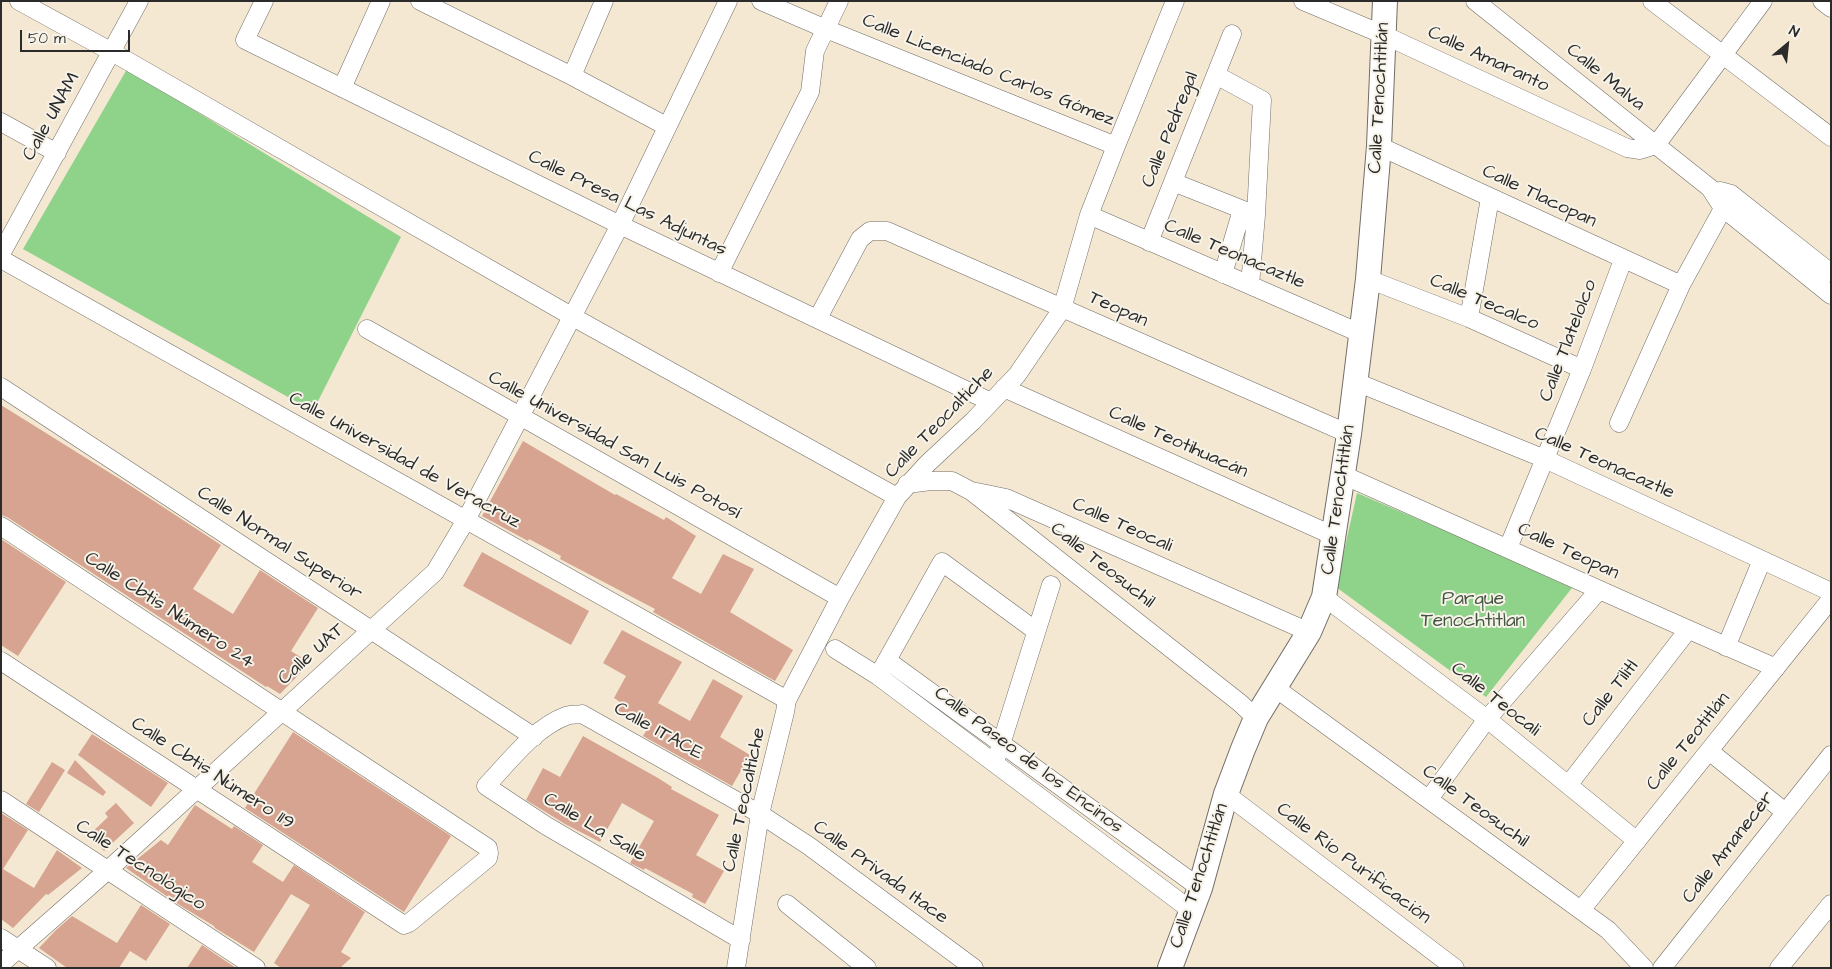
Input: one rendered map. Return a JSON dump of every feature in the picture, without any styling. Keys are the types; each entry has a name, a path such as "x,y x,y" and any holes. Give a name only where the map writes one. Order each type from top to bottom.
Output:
{"street":[{"path":"19,1 112,52 573,317 902,490"},
{"name":"Calle UNAM","path":"1,254 139,1"},
{"name":"Calle Presa Las Adjuntas","path":"264,1 245,40 620,225 991,402"},
{"path":"342,88 381,1"},
{"path":"420,1 572,76 666,126"},
{"path":"572,76 604,1"},
{"name":"Calle UAT","path":"1,964 108,870 435,572 466,520 573,317 620,225 666,126 728,1"},
{"name":"Calle Licenciado Carlos Gómez","path":"761,1 1116,146"},
{"path":"719,272 810,92 815,51 839,1"},
{"name":"Calle Teocaltiche","path":"736,968 760,814 785,712 786,700 840,598 902,490 1017,375 1062,309 1089,216 1175,1"},
{"name":"Calle Amaranto","path":"1303,1 1384,35 1627,148 1640,150 1656,145"},
{"name":"Calle Tenochtitlán","path":"1170,968 1200,888 1226,794 1256,718 1309,632 1324,597 1349,434 1368,279 1379,146 1385,1"},
{"name":"Calle Malva","path":"1475,1 1727,201 1831,273"},
{"path":"1652,1 1831,137"},
{"path":"1656,145 1763,1"},
{"path":"1822,1 1831,8"},
{"name":"Calle Pedregal","path":"1149,242 1232,34"},
{"path":"1216,74 1262,100 1249,212 1250,285"},
{"path":"1,122 56,153"},
{"name":"Calle Tlacopan","path":"1379,146 1623,260 1681,285"},
{"path":"1173,182 1249,212"},
{"path":"1469,318 1490,198"},
{"path":"1619,423 1681,285 1727,201"},
{"name":"Calle Malva","path":"1727,201 1831,295"},
{"path":"1224,274 1249,212"},
{"name":"Calle Teonacaztle","path":"1089,216 1362,334"},
{"name":"Teopan","path":"818,318 860,239 870,231 887,231 1349,434"},
{"name":"Calle Universidad de Veracruz","path":"1,259 786,700"},
{"name":"Calle Tlatelolco","path":"1508,548 1582,369 1623,260"},
{"name":"Calle Tecalco","path":"1368,279 1469,318 1582,369"},
{"name":"Calle Universidad San Luis Potosí","path":"367,329 840,598"},
{"name":"Calle Teonacaztle","path":"1356,382 1545,459 1831,592"},
{"name":"Calle Normal Superior","path":"1,387 534,736"},
{"name":"Calle Teotihuacán","path":"1004,388 1334,536"},
{"name":"Calle Teopan","path":"1343,475 1776,668"},
{"name":"Calle Teosuchil","path":"902,490 931,481 952,481 971,491 1233,697 1256,718"},
{"name":"Calle Teocali","path":"971,491 1006,498 1309,632"},
{"name":"Calle Cbtis Número 24","path":"1,526 488,848 488,858 409,923 404,925 400,923"},
{"path":"1726,647 1762,560"},
{"path":"878,676 942,562 1036,631"},
{"path":"996,763 1000,743 1051,585"},
{"path":"1428,799 1486,719 1599,590"},
{"name":"Calle Teocali","path":"1324,597 1486,719 1569,784 1637,841"},
{"name":"Calle Teotitlán","path":"1580,910 1831,599"},
{"name":"Calle Tilitl","path":"1569,784 1688,630"},
{"name":"Calle Paseo de los Encinos","path":"835,649 878,676 1192,911"},
{"name":"Calle Cbtis Número 119","path":"1,661 400,923"},
{"name":"Calle Paseo de los Encinos","path":"888,661 1200,888"},
{"name":"Calle Teosuchil","path":"1274,687 1608,930 1644,968"},
{"name":"Calle ITACE","path":"534,736 544,728 568,715 582,714 760,814"},
{"name":"Calle La Salle","path":"534,736 486,786 546,825 740,940"},
{"path":"1709,751 1785,812"},
{"name":"Calle Amanecer","path":"1662,968 1831,755"},
{"name":"Calle Río Purificación","path":"1226,794 1455,968"},
{"name":"Calle Tecnológico","path":"1,800 256,968"},
{"name":"Calle Privada Itace","path":"760,814 809,846 974,968"},
{"path":"1148,878 1161,860"},
{"path":"787,904 867,968"},
{"path":"1779,968 1831,904"},
{"path":"1,938 47,968"}],"green space":[{"path":"127,69 401,237 313,411 23,249"},
{"name":"Parque Tenochtitlan","path":"1357,493 1474,543 1572,588 1486,697 1336,587"}],"building":[{"path":"1,405 221,545 193,589 233,614 260,570 318,608 291,651 310,663 280,694 266,687 7,517 1,515"},
{"path":"523,441 615,495 664,520 666,517 696,536 672,578 701,594 723,554 754,569 730,612 793,650 775,681 653,612 655,609 560,559 561,556 529,539 528,541 482,516"},
{"path":"1,539 66,582 18,656 1,645"},
{"path":"482,552 589,611 571,645 463,586"},
{"path":"622,630 682,662 658,703 690,721 713,679 743,696 720,737 750,755 732,786 643,736 648,728 615,710 620,702 614,698 626,676 603,663"},
{"path":"293,732 451,836 404,912 245,808"},
{"path":"92,734 168,783 151,807 78,755"},
{"path":"583,736 658,778 672,787 671,789 719,815 696,855 724,871 705,904 692,897 693,894 645,868 644,870 630,863 654,821 622,803 600,842 565,824 526,800 543,768 560,777"},
{"path":"75,760 106,792 103,796 67,773"},
{"path":"52,762 65,770 39,812 26,804"},
{"path":"116,803 134,823 104,851 89,835 108,817 105,813"},
{"path":"195,805 232,829 234,826 263,845 252,862 283,882 294,865 365,912 341,952 351,958 340,968 281,968 274,963 310,905 291,894 254,952 181,906 126,868 161,840 168,845"},
{"path":"1,813 28,830 3,869 34,888 57,850 82,868 48,895 46,894 13,928 1,919"},
{"path":"141,905 170,924 146,961 130,951 119,968 67,968 39,948 72,916 117,943"},
{"path":"202,945 236,968 187,968"}]}
